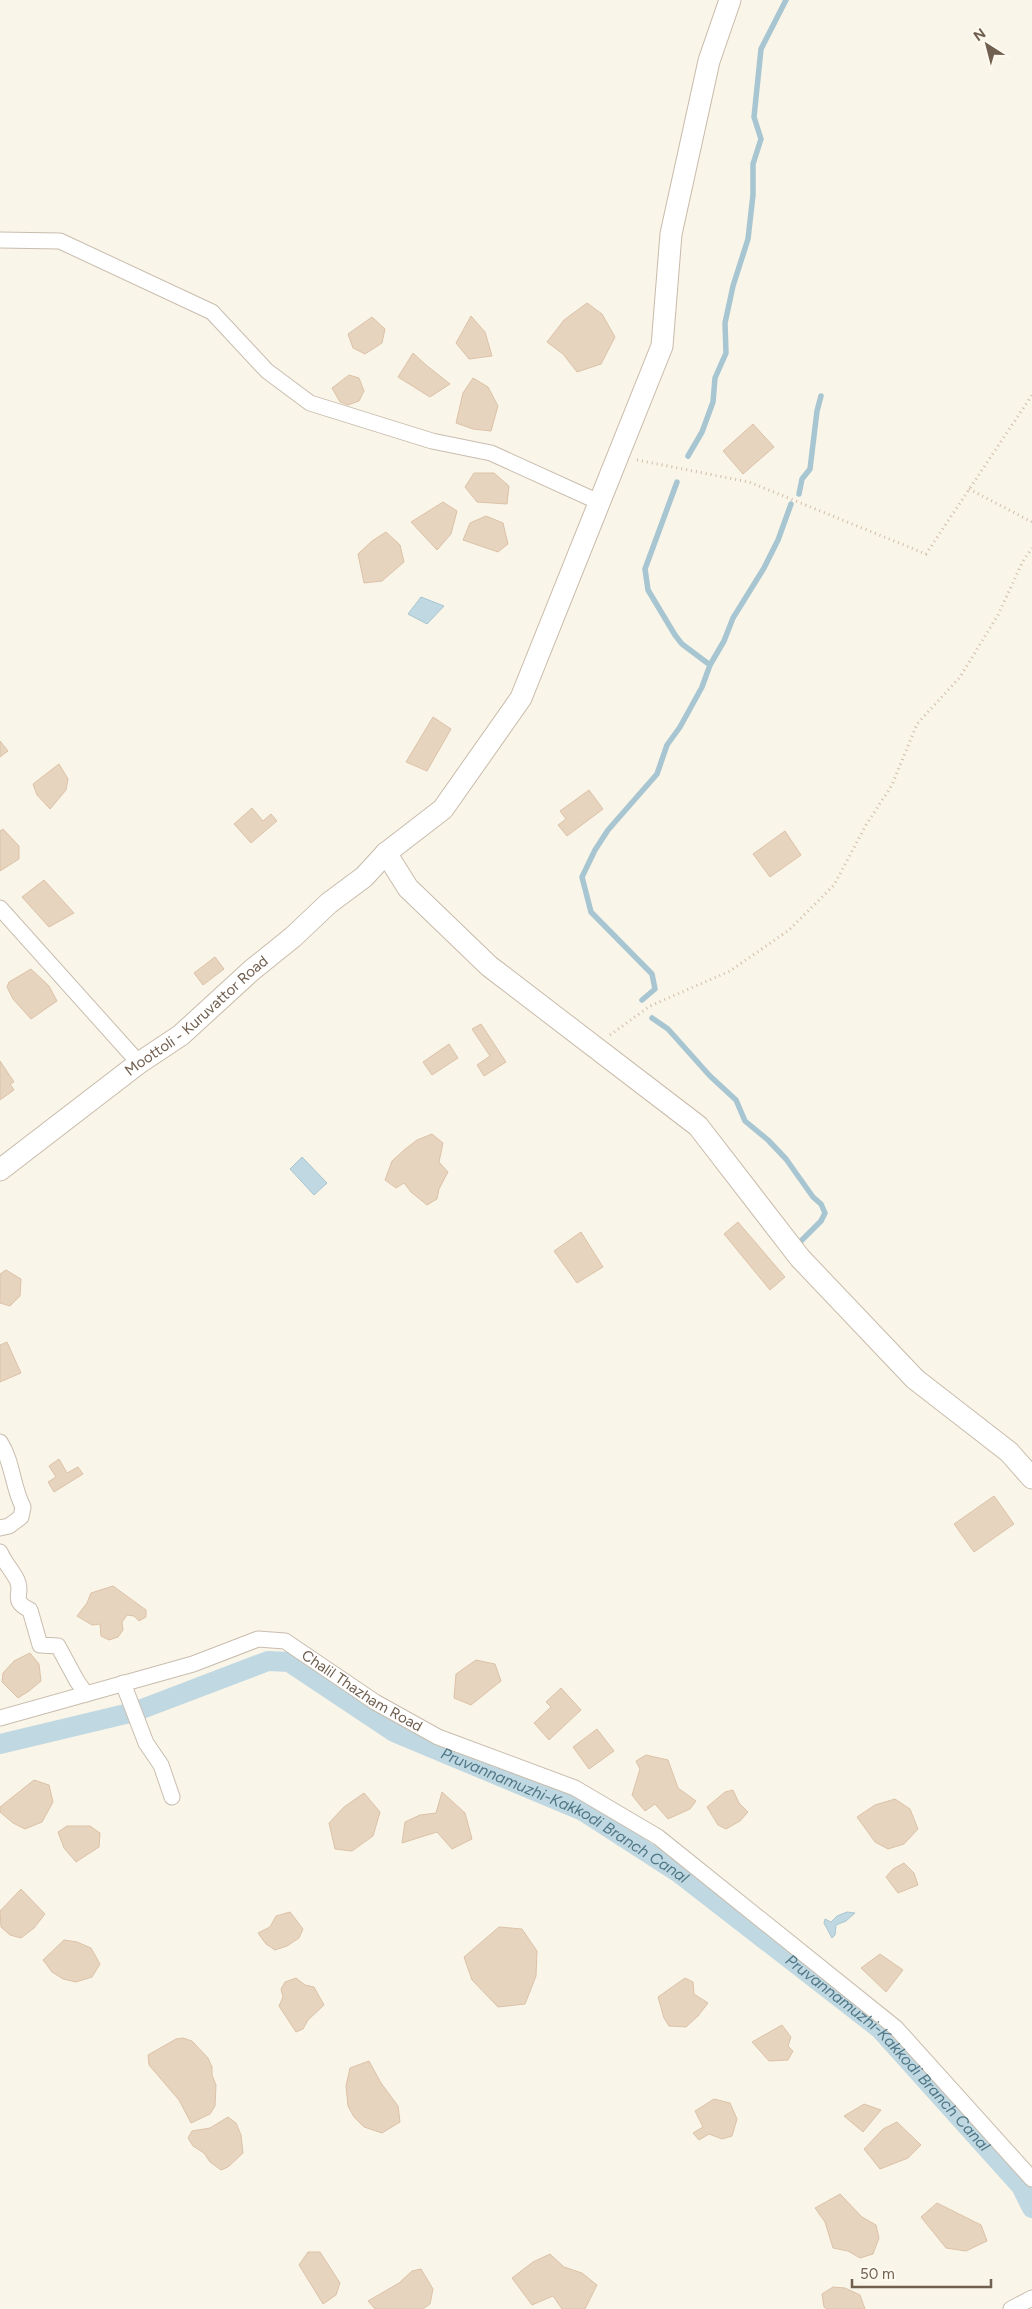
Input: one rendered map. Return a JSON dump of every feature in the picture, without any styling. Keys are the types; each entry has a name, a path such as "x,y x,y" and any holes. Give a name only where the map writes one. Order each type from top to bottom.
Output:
{"main road":[{"name":"Moottoli - Kuruvattor Road","path":"0,1170 139,1063 181,1034 252,970 293,937 329,903 364,877 386,853 443,809 521,698 601,503 662,346 671,234 709,61 730,0"},
{"path":"386,853 408,888 489,966 596,1046 698,1126 800,1258 915,1379 1009,1452 1032,1478"}],"street":[{"path":"0,240 60,241 212,312 267,371 310,403 432,441 491,453 601,503"},
{"path":"0,908 139,1063"},
{"path":"0,1442 8,1454 18,1498 23,1507 21,1517 9,1526 0,1528"},
{"path":"0,1552 18,1582 17,1598 21,1606 30,1610 40,1645 58,1646 76,1681 86,1694"},
{"name":"Chalil Thazham Road","path":"0,1718 193,1664 258,1639 285,1641 375,1702 438,1737 575,1788 658,1837 896,2028 1032,2178"},
{"path":"122,1683 146,1743 160,1765 172,1797"},
{"path":"1011,2309 1032,2298"}],"path":[{"path":"619,456 749,482 926,554 1032,395"},
{"path":"970,489 1032,522"},
{"path":"596,1046 650,1006 730,971 789,930 834,885 866,825 892,785 916,724 960,677 998,615 1023,561 1032,548"}],"water":[{"path":"421,597 444,606 427,624 408,614"},
{"path":"302,1157 327,1183 314,1195 290,1169"},
{"path":"847,1912 855,1913 846,1921 836,1925 835,1935 832,1938 824,1923 825,1919 831,1922 837,1916"}],"building":[{"path":"587,303 602,314 615,337 601,364 577,372 563,354 547,342 564,320"},
{"path":"471,316 485,332 492,356 469,359 456,343"},
{"path":"372,317 385,329 382,343 365,354 353,348 348,334"},
{"path":"413,353 450,384 430,397 398,377"},
{"path":"349,375 359,378 364,391 359,401 348,405 340,402 332,388"},
{"path":"473,378 488,387 498,406 491,431 473,429 456,423 463,393"},
{"path":"753,424 774,447 743,474 723,451"},
{"path":"474,473 494,473 509,486 507,504 477,502 465,487"},
{"path":"443,502 457,511 451,534 437,550 411,522"},
{"path":"486,516 503,523 508,544 498,552 463,540 470,523"},
{"path":"386,532 400,545 404,562 382,581 364,583 358,554 372,541"},
{"path":"433,717 451,729 427,771 406,762"},
{"path":"0,741 8,751 0,757"},
{"path":"59,764 68,779 66,790 50,809 37,795 33,784"},
{"path":"589,790 603,809 567,836 558,825 566,819 560,811"},
{"path":"252,808 263,821 271,814 277,821 251,843 234,824"},
{"path":"3,829 19,846 19,859 0,871 0,831"},
{"path":"785,831 801,855 770,877 753,854"},
{"path":"44,880 74,913 49,927 22,897"},
{"path":"215,957 224,969 203,985 194,973"},
{"path":"31,969 49,986 57,1001 31,1019 13,999 7,987 9,982"},
{"path":"481,1024 506,1062 484,1076 477,1065 490,1056 472,1029"},
{"path":"449,1044 458,1058 432,1075 423,1062"},
{"path":"0,1061 14,1082 10,1084 14,1090 0,1100"},
{"path":"432,1134 443,1143 439,1162 448,1172 439,1189 437,1199 427,1205 411,1192 404,1183 396,1188 385,1180 392,1161 417,1140"},
{"path":"738,1222 785,1277 770,1290 724,1234"},
{"path":"581,1232 603,1267 577,1283 554,1251"},
{"path":"6,1270 21,1279 20,1296 10,1306 0,1303 0,1274"},
{"path":"7,1342 21,1373 0,1382 0,1345"},
{"path":"59,1459 67,1473 78,1467 83,1474 54,1492 48,1482 56,1477 49,1466"},
{"path":"994,1496 1014,1524 974,1552 954,1524"},
{"path":"113,1586 146,1610 146,1617 139,1621 134,1616 127,1615 122,1622 123,1630 118,1637 109,1640 101,1636 100,1624 92,1625 77,1616 87,1603 91,1593"},
{"path":"30,1653 39,1664 41,1681 18,1698 2,1682 3,1673 14,1661"},
{"path":"476,1660 495,1664 501,1681 471,1705 454,1698 456,1674"},
{"path":"561,1688 581,1710 549,1740 534,1723 551,1707 546,1702"},
{"path":"597,1729 614,1751 589,1769 573,1747"},
{"path":"646,1755 668,1760 678,1788 696,1801 690,1809 668,1819 655,1804 645,1811 639,1804 632,1795 640,1769 636,1761"},
{"path":"34,1780 49,1785 53,1802 42,1822 25,1829 13,1823 0,1812 0,1807"},
{"path":"733,1790 739,1803 748,1812 740,1821 726,1829 718,1825 707,1807 725,1792"},
{"path":"442,1792 465,1813 472,1839 452,1849 437,1832 402,1843 405,1822 420,1815 436,1813"},
{"path":"364,1793 380,1812 373,1836 352,1851 335,1849 329,1823 344,1807"},
{"path":"895,1799 910,1809 918,1829 904,1844 888,1849 875,1842 857,1817 875,1805"},
{"path":"67,1826 90,1826 100,1833 99,1847 76,1862 64,1848 58,1832"},
{"path":"904,1863 914,1873 918,1885 898,1893 886,1877 893,1869"},
{"path":"21,1889 45,1914 34,1928 21,1938 10,1935 1,1927 0,1911"},
{"path":"290,1912 303,1929 299,1938 287,1946 275,1950 266,1944 258,1933 270,1927 276,1916"},
{"path":"499,1927 522,1929 537,1951 536,1976 525,2004 498,2007 472,1980 464,1957"},
{"path":"64,1940 77,1942 91,1948 100,1964 92,1977 76,1982 63,1979 52,1972 43,1960"},
{"path":"880,1954 903,1970 886,1992 861,1968"},
{"path":"296,1978 305,1985 314,1987 324,2005 308,2020 303,2029 296,2032 279,2006 283,1997 281,1989 285,1982"},
{"path":"685,1978 693,1982 694,1994 708,2003 686,2027 669,2026 664,2018 658,1997"},
{"path":"782,2025 791,2037 788,2046 793,2051 788,2060 769,2061 752,2042"},
{"path":"183,2038 192,2041 208,2058 216,2085 215,2106 210,2114 191,2123 179,2100 149,2065 148,2055 176,2039"},
{"path":"369,2061 381,2083 398,2106 400,2122 382,2133 364,2127 354,2117 348,2106 346,2086 350,2068"},
{"path":"714,2099 730,2103 737,2119 732,2136 722,2139 709,2134 699,2140 693,2133 703,2127 695,2111"},
{"path":"864,2104 881,2110 863,2132 844,2116"},
{"path":"228,2117 236,2123 241,2135 243,2153 228,2167 221,2170 210,2162 204,2153 193,2146 188,2138 192,2131 210,2128"},
{"path":"897,2122 921,2145 908,2158 880,2169 864,2149 883,2129"},
{"path":"840,2194 862,2217 876,2225 879,2238 873,2254 860,2258 848,2251 833,2248 825,2222 815,2208"},
{"path":"937,2203 981,2225 987,2241 966,2251 946,2248 921,2217"},
{"path":"308,2252 320,2252 340,2283 336,2295 323,2304 299,2265"},
{"path":"550,2254 564,2267 582,2273 597,2285 585,2309 562,2309 553,2296 532,2305 512,2278 533,2262"},
{"path":"421,2269 433,2289 430,2304 423,2309 375,2309 368,2301 399,2283 412,2271"},
{"path":"833,2287 845,2288 860,2295 865,2309 827,2309 824,2307 822,2294"}],"waterway":[{"path":"688,456 702,432 713,402 715,378 726,353 725,323 733,286 748,239 753,195 753,164 761,139 754,117 761,49 786,0"},
{"path":"799,494 802,479 810,469 817,411 821,396"},
{"path":"642,1000 655,989 652,974 591,912 582,877 595,850 608,830 657,774 667,745 680,727 702,687 710,665 682,644 648,590 645,569 677,482"},
{"path":"710,665 724,641 733,618 764,568 778,540 791,504"},
{"path":"652,1018 668,1029 710,1076 736,1100 745,1121 768,1140 786,1159 813,1197 821,1204 825,1213 821,1221 797,1245"},
{"name":"Pruvannamuzhi-Kakkodi Branch Canal","path":"0,1744 134,1712 268,1661 289,1662 394,1732 583,1811 679,1873 880,2029 1021,2186 1032,2208"}]}
